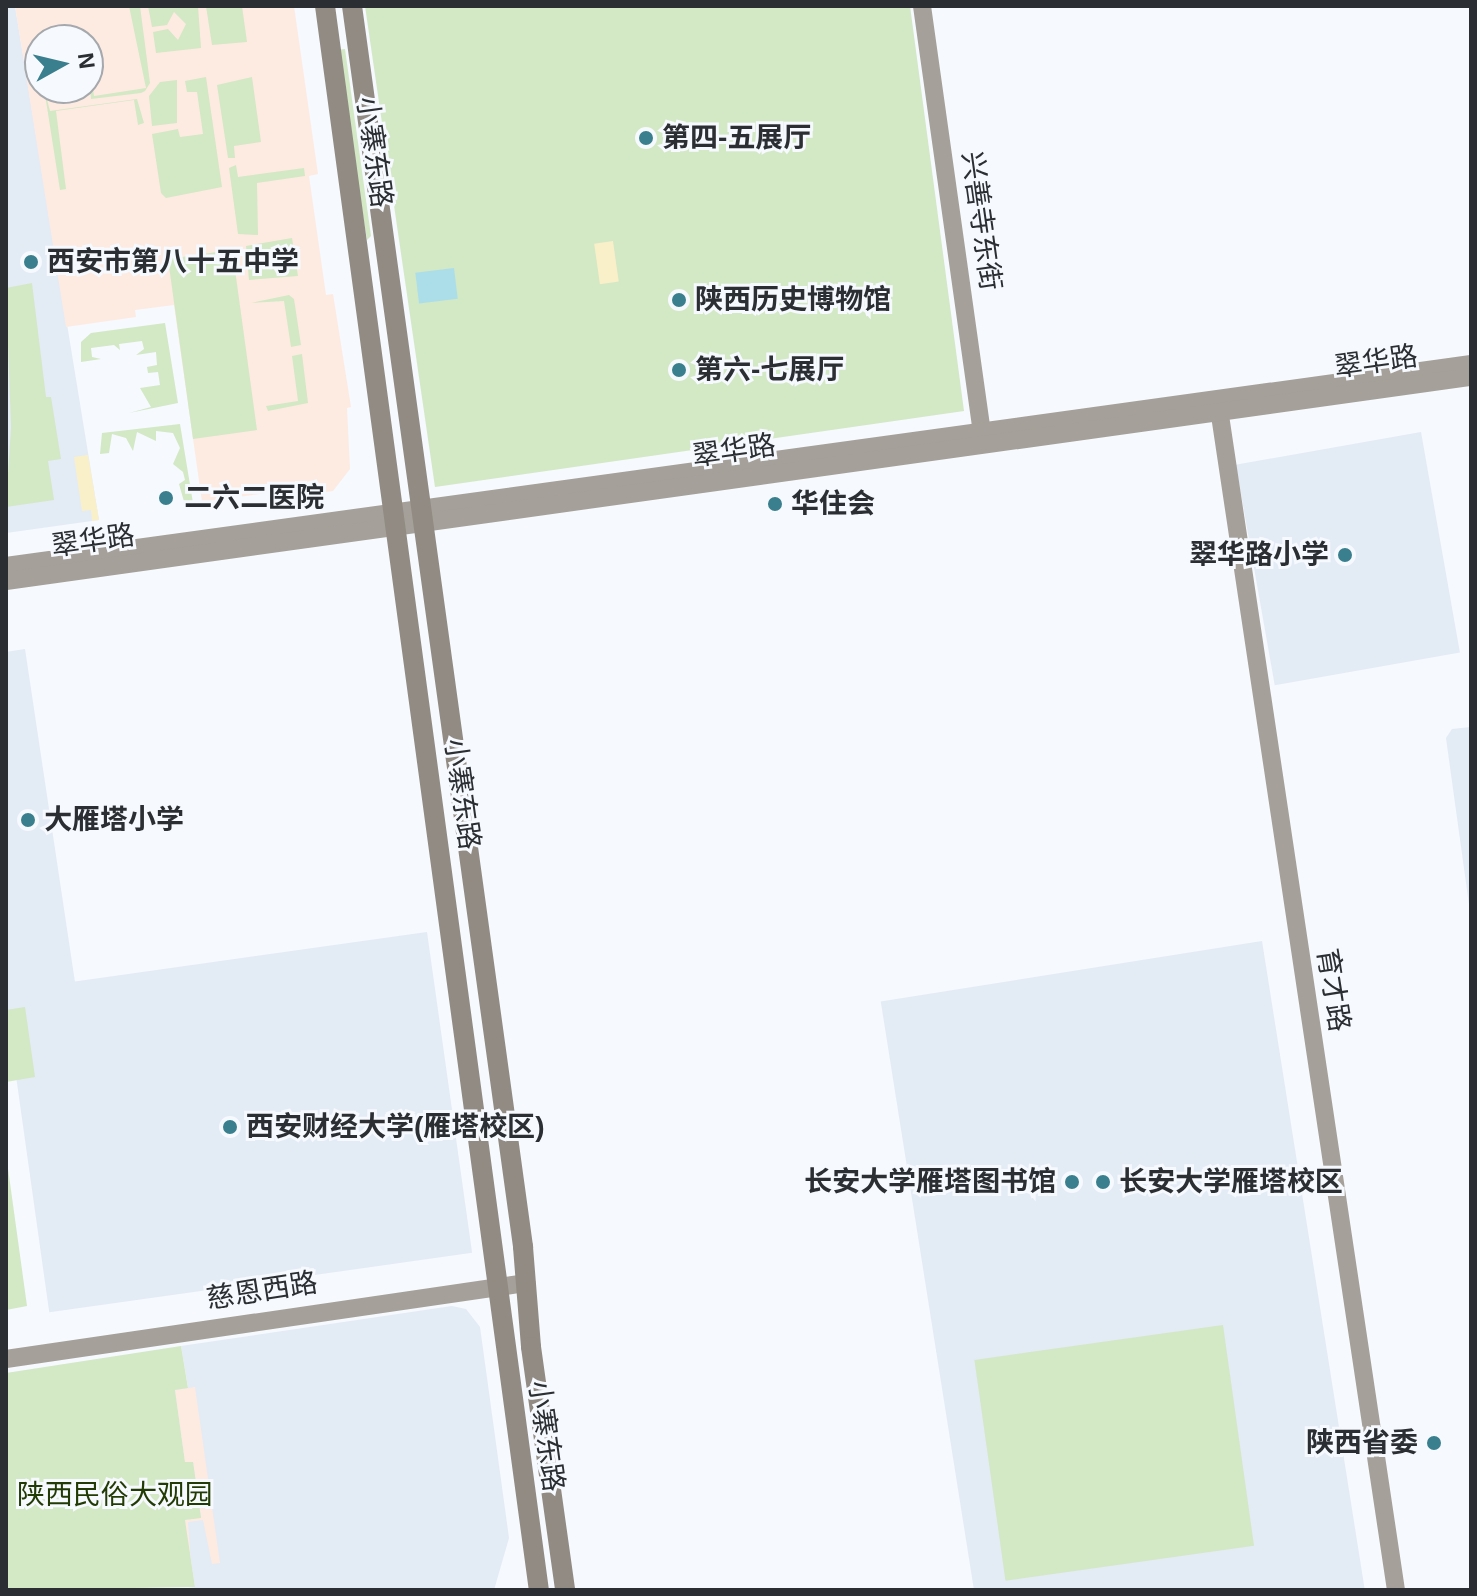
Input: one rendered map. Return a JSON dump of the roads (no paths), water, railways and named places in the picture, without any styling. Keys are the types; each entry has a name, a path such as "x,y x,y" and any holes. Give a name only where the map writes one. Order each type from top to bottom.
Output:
{"main road":[{"name":"小寨东路","path":"325,6 397,519 539,1590"},
{"name":"小寨东路","path":"352,6 423,515 565,1590"},
{"name":"兴善寺东街","path":"922,6 983,436"},
{"name":"翠华路","path":"1218,405 1471,364"},
{"name":"翠华路","path":"6,581 423,515 983,436 1218,405 1471,377"},
{"name":"育才路","path":"1218,405 1396,1590"},
{"name":"翠华路","path":"6,566 397,519"},
{"name":"慈恩西路","path":"6,1359 526,1283"}],"water":[{"path":"454,268 458,299 419,304 415,273"}],"place":[{"name":"第四-五展厅","path":"646,138"},
{"name":"西安市第八十五中学","path":"31,262"},
{"name":"陕西历史博物馆","path":"679,300"},
{"name":"第六-七展厅","path":"679,370"},
{"name":"二六二医院","path":"166,498"},
{"name":"华住会","path":"775,504"},
{"name":"翠华路小学","path":"1345,555"},
{"name":"大雁塔小学","path":"28,820"},
{"name":"西安财经大学(雁塔校区)","path":"230,1127"},
{"name":"长安大学雁塔图书馆","path":"1072,1182"},
{"name":"长安大学雁塔校区","path":"1103,1182"},
{"name":"陕西省委","path":"1434,1443"}],"park label":[{"name":"陕西民俗大观园","path":"115,1495"}]}
